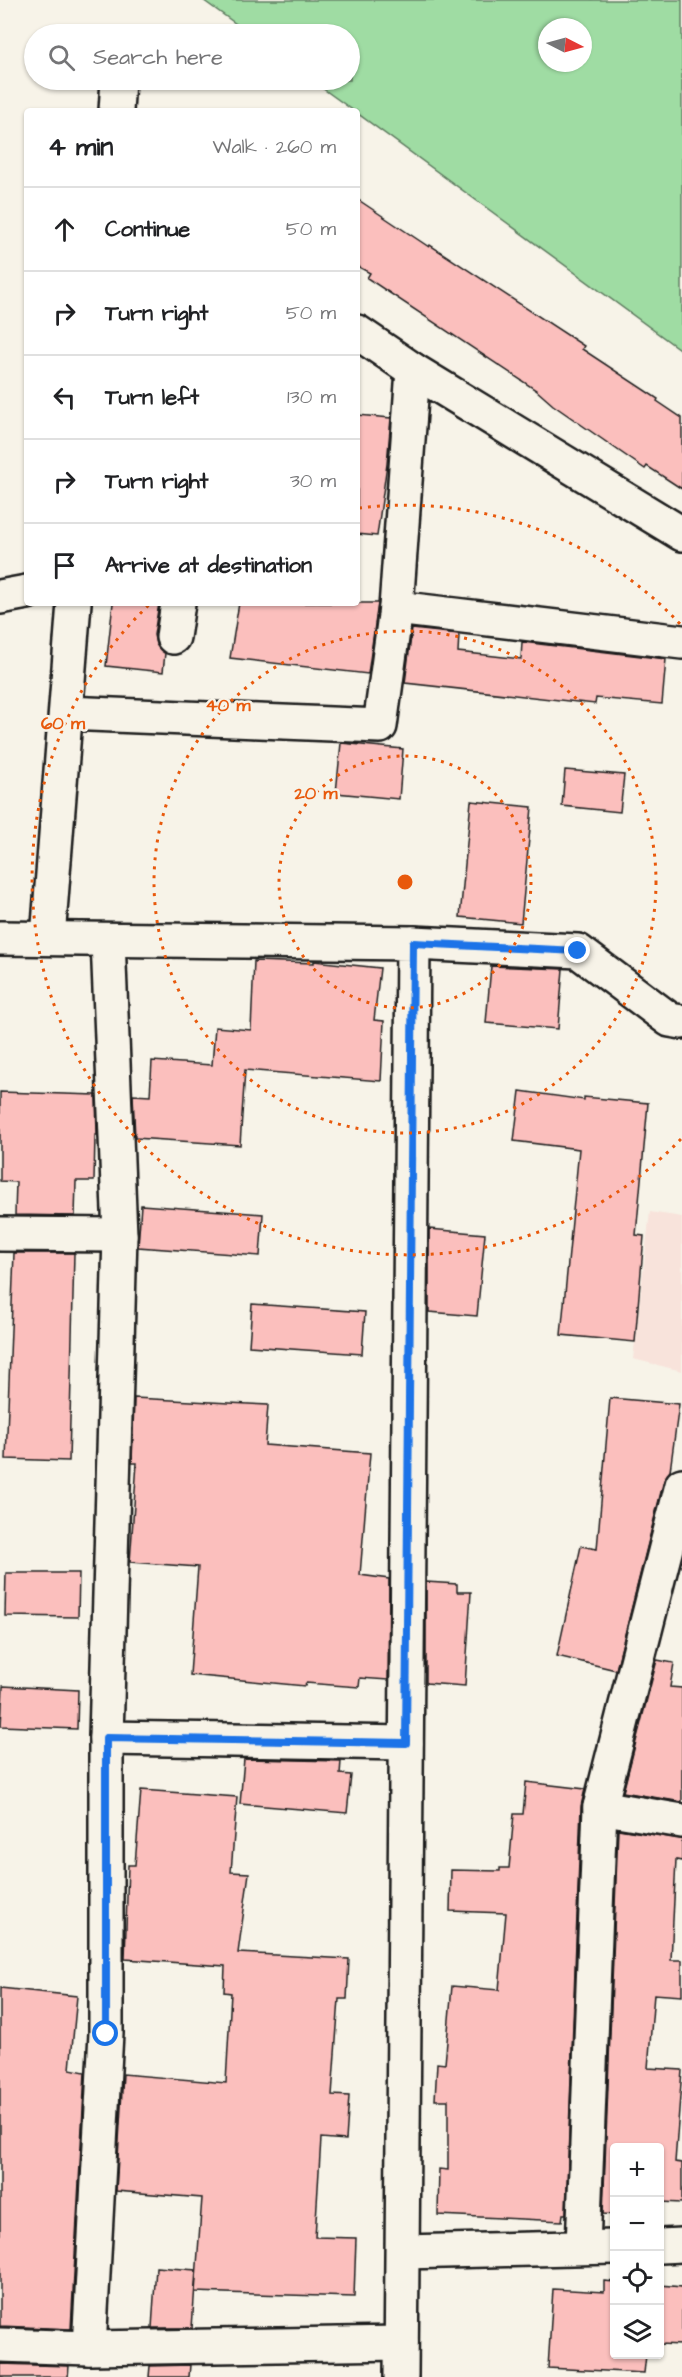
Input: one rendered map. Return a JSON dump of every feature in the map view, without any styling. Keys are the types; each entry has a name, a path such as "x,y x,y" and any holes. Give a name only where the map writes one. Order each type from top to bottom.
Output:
{"street":[{"path":"116,108 117,90"},
{"path":"360,334 413,370 682,534"},
{"path":"66,713 380,726 396,608 413,370"},
{"path":"0,597 24,593"},
{"path":"48,938 74,606"},
{"path":"173,637 178,606"},
{"path":"396,608 682,642"},
{"path":"0,938 413,943 578,951 670,1020 682,1022"},
{"path":"89,2348 106,2034 106,1738 120,1235 108,940"},
{"path":"401,2377 413,943"},
{"path":"0,1234 120,1235"},
{"path":"403,2252 599,2247 600,1807 682,1485"},
{"path":"106,1738 406,1743"},
{"path":"600,1807 682,1821"},
{"path":"664,2246 682,2245"},
{"path":"0,2344 89,2348 401,2343"}],"shaded area":[{"path":"650,1212 682,1217 682,1371 633,1359"}],"green space":[{"path":"203,0 682,0 682,351 360,115 360,108 350,108 325,90 360,90 360,24 236,24"}],"building":[{"path":"360,201 584,346 582,349 658,399 657,401 682,418 682,489 647,466 645,469 553,405 536,390 367,278 370,273 360,268"},
{"path":"360,415 391,418 377,536 360,534"},
{"path":"360,603 378,603 368,674 230,658 239,606 360,606"},
{"path":"113,606 159,606 154,635 156,644 165,653 163,672 106,666"},
{"path":"412,629 459,634 458,652 521,659 522,642 666,659 662,704 596,698 595,704 405,683"},
{"path":"341,743 403,749 399,799 336,793"},
{"path":"565,770 624,775 620,812 562,806"},
{"path":"471,801 532,807 521,923 460,917"},
{"path":"254,961 314,963 314,961 380,968 374,1020 384,1021 381,1081 245,1070 240,1145 135,1138 133,1095 150,1096 152,1061 212,1065 215,1027 251,1030"},
{"path":"491,966 563,969 558,1029 486,1023"},
{"path":"520,1091 584,1100 584,1097 648,1103 636,1235 644,1236 635,1342 561,1335 579,1149 514,1141"},
{"path":"0,1092 96,1095 97,1135 95,1135 94,1181 76,1181 75,1216 15,1215 16,1182 0,1181"},
{"path":"141,1205 263,1214 260,1256 138,1247"},
{"path":"429,1229 485,1234 477,1316 429,1312"},
{"path":"14,1253 74,1253 69,1461 6,1459"},
{"path":"252,1304 365,1312 362,1354 249,1346"},
{"path":"134,1398 268,1405 265,1445 370,1453 360,1575 389,1579 388,1680 360,1678 359,1687 306,1683 305,1686 190,1675 198,1567 130,1562 137,1463 132,1463"},
{"path":"610,1398 679,1404 670,1471 664,1480 616,1670 557,1656 581,1546 597,1549"},
{"path":"6,1573 79,1573 78,1617 5,1616"},
{"path":"426,1582 457,1584 457,1592 471,1592 465,1686 426,1683"},
{"path":"657,1660 674,1663 670,1687 682,1688 682,1802 623,1792"},
{"path":"3,1686 78,1690 77,1729 1,1726"},
{"path":"244,1759 341,1761 340,1774 351,1775 347,1813 240,1804"},
{"path":"526,1782 585,1789 581,1806 566,2214 563,2214 562,2221 438,2215 439,2169 448,2170 448,2100 435,2100 437,2063 445,2064 452,1986 499,1990 506,1913 450,1911 451,1870 500,1871 500,1868 509,1868 514,1814 523,1814"},
{"path":"141,1790 237,1797 231,1872 249,1873 238,1953 349,1959 347,1999 339,1999 332,2095 349,2096 346,2140 321,2138 315,2237 356,2238 354,2297 195,2292 202,2198 116,2191 123,2074 226,2083 231,1993 224,1992 225,1966 125,1959 128,1865 135,1865"},
{"path":"618,1829 682,1839 682,1861 676,1860 671,1960 682,1960 682,1996 654,1994 648,2068 682,2070 675,2162 682,2163 682,2203 664,2202 664,2143 610,2143 610,2215 603,2214"},
{"path":"0,1988 77,1996 70,2069 85,2072 71,2329 0,2326"},
{"path":"156,2267 196,2270 192,2328 152,2328"},
{"path":"604,2281 610,2282 610,2359 646,2359 644,2373 548,2368 553,2289 604,2292"},
{"path":"664,2285 682,2287 682,2345 664,2344"},
{"path":"0,2364 69,2366 68,2377 0,2377"},
{"path":"190,2365 189,2377 149,2377 150,2366"}],"route":[{"path":"106,2034 106,1738 406,1743 413,943 578,951"}]}
